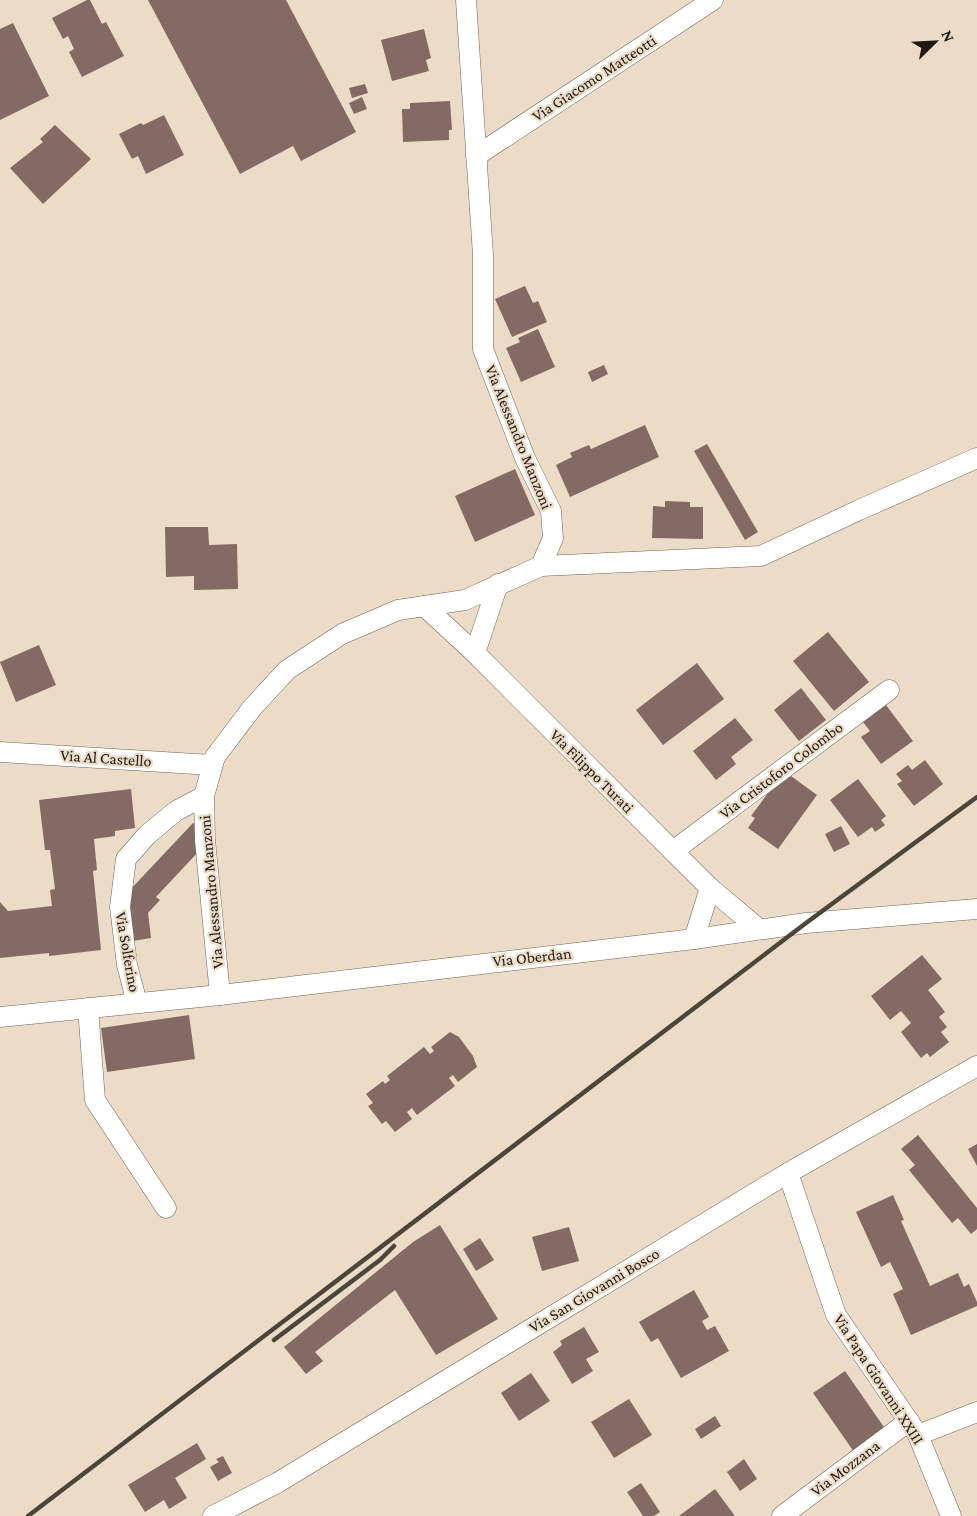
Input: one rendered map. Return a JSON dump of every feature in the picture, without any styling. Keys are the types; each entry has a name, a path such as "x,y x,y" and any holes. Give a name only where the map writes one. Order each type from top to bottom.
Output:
{"street":[{"name":"Via Alessandro Manzoni","path":"220,995 205,840 204,796 215,757 252,708 287,670 342,634 398,610 465,600 541,566 553,538 551,511 525,458 483,349 483,255 466,0"},
{"name":"Via Giacomo Matteotti","path":"476,156 712,0"},
{"path":"541,566 761,556 977,458"},
{"path":"475,653 498,584"},
{"name":"Via Filippo Turati","path":"424,606 475,653 710,888 759,929"},
{"name":"Via Cristoforo Colombo","path":"673,851 889,690"},
{"name":"Via Al Castello","path":"0,752 212,765"},
{"name":"Via Solferino","path":"137,1003 127,965 120,907 126,859 147,835 176,811 204,796"},
{"path":"694,939 710,888"},
{"name":"Via Oberdan","path":"0,1017 220,995 694,939 806,923 977,909"},
{"path":"88,1008 95,1100 166,1208"},
{"name":"Via San Giovanni Bosco","path":"213,1516 287,1477 788,1173 977,1066"},
{"name":"Via Papa Giovanni XXIII","path":"788,1173 836,1315 914,1428 951,1516"},
{"name":"Via Mozzana","path":"782,1516 914,1428 977,1412"}],"building":[{"path":"90,0 102,24 106,22 124,56 82,77 69,52 74,49 68,36 63,39 52,18"},
{"path":"148,0 286,0 356,132 301,161 293,146 240,174"},
{"path":"13,23 49,96 0,120 0,29"},
{"path":"424,29 431,58 426,60 429,71 392,81 381,40"},
{"path":"365,84 368,93 352,98 349,88"},
{"path":"362,97 367,109 354,114 349,103"},
{"path":"450,101 452,130 449,130 449,140 403,142 402,109 410,109 410,103"},
{"path":"164,115 184,155 146,174 138,156 132,159 119,134"},
{"path":"55,125 91,159 43,204 10,168 43,142 40,139"},
{"path":"525,286 533,303 538,301 547,322 512,337 495,299"},
{"path":"538,329 555,367 521,382 506,348 520,342 518,338"},
{"path":"604,365 608,374 592,382 588,372"},
{"path":"645,425 659,457 570,497 556,465 572,457 570,453 589,445 591,449"},
{"path":"707,444 758,532 745,540 694,451"},
{"path":"515,469 535,515 475,542 455,496"},
{"path":"665,501 690,502 690,507 703,507 703,539 652,538 653,506 665,507"},
{"path":"165,527 208,527 209,545 237,544 238,589 194,590 194,576 166,577"},
{"path":"828,632 869,682 834,711 793,661"},
{"path":"39,645 56,685 16,702 0,662"},
{"path":"697,663 724,699 663,745 636,710"},
{"path":"801,688 826,720 799,741 774,710"},
{"path":"886,705 913,741 881,764 861,737 870,731 863,722"},
{"path":"735,718 753,740 731,757 736,764 716,780 693,751"},
{"path":"925,760 943,784 914,806 897,784 902,781 896,774 908,765 912,770"},
{"path":"791,776 817,795 778,849 748,828 755,818 751,816 768,793"},
{"path":"858,779 886,816 881,820 885,825 875,832 872,827 858,837 830,800"},
{"path":"131,789 135,828 115,831 115,836 94,839 97,870 93,871 101,950 49,956 49,953 0,958 0,902 8,911 52,906 50,890 55,889 50,850 45,850 39,800"},
{"path":"193,823 198,825 200,850 156,897 160,900 148,913 151,938 133,941 128,892"},
{"path":"841,826 850,844 834,852 825,834"},
{"path":"922,955 942,979 928,990 945,1012 939,1017 947,1027 941,1032 949,1042 930,1057 927,1053 921,1058 901,1032 911,1023 901,1011 890,1020 871,996"},
{"path":"189,1015 195,1059 107,1072 101,1028"},
{"path":"450,1032 459,1037 473,1056 477,1067 458,1082 453,1075 449,1078 455,1086 417,1115 412,1108 407,1112 412,1119 395,1132 386,1121 382,1124 368,1106 373,1103 366,1094 383,1081 385,1084 390,1080 387,1076 424,1047 430,1054 434,1051 431,1047"},
{"path":"918,1135 977,1208 977,1229 971,1234 958,1218 952,1223 909,1170 915,1165 901,1149"},
{"path":"977,1144 977,1166 968,1149"},
{"path":"893,1195 904,1220 901,1221 930,1286 958,1273 964,1287 969,1284 977,1302 977,1306 911,1335 893,1294 903,1289 890,1262 881,1267 856,1212"},
{"path":"440,1225 498,1319 436,1355 395,1290 315,1352 323,1361 306,1374 284,1347 413,1242"},
{"path":"569,1227 579,1261 542,1271 532,1237"},
{"path":"480,1238 494,1260 476,1271 463,1249"},
{"path":"694,1290 709,1317 702,1321 707,1330 715,1326 729,1351 681,1378 658,1338 651,1342 639,1322"},
{"path":"584,1327 599,1352 586,1359 593,1371 572,1384 553,1352 562,1345 560,1341"},
{"path":"845,1371 886,1430 854,1452 813,1393"},
{"path":"531,1373 550,1401 519,1421 501,1393"},
{"path":"629,1399 652,1435 614,1458 591,1422"},
{"path":"715,1416 721,1426 701,1439 695,1429"},
{"path":"197,1443 206,1459 175,1478 187,1498 169,1509 164,1500 145,1512 128,1485"},
{"path":"223,1456 232,1473 218,1481 210,1467 219,1462 216,1459"},
{"path":"744,1459 757,1479 740,1491 727,1472"},
{"path":"641,1483 660,1512 654,1516 643,1516 627,1492"},
{"path":"715,1489 735,1516 679,1516"}],"railway":[{"path":"28,1516 806,923 977,797"},
{"path":"274,1340 380,1260 394,1246"}]}
